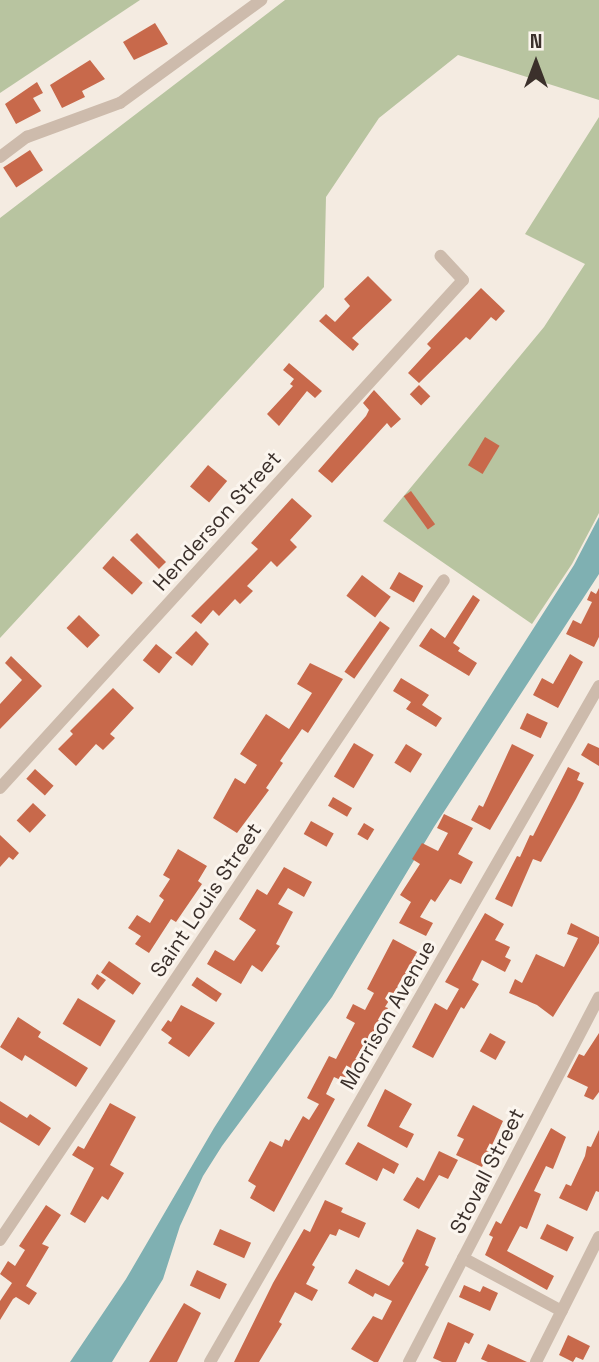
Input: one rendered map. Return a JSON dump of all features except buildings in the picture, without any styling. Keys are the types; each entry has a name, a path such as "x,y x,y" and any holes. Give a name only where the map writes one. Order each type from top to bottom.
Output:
{"street":[{"path":"0,158 27,137 120,103 261,0"},
{"name":"Henderson Street","path":"0,788 463,280 441,256"},
{"name":"Saint Louis Street","path":"0,1240 443,580"},
{"name":"Morrison Avenue","path":"210,1362 599,686"},
{"name":"Stovall Street","path":"409,1362 599,997"},
{"path":"536,1362 599,1237"},
{"path":"463,1258 562,1311"}],"green space":[{"path":"0,0 140,0 0,93"},
{"path":"285,0 599,0 599,100 458,55 379,118 326,197 324,287 0,638 0,218"},
{"path":"599,117 599,513 572,564 532,624 383,521 544,327 585,264 525,234"}],"water":[{"path":"599,517 599,574 434,827 332,997 222,1146 203,1176 180,1226 163,1279 112,1362 70,1362 126,1279 214,1128 574,565"}]}
